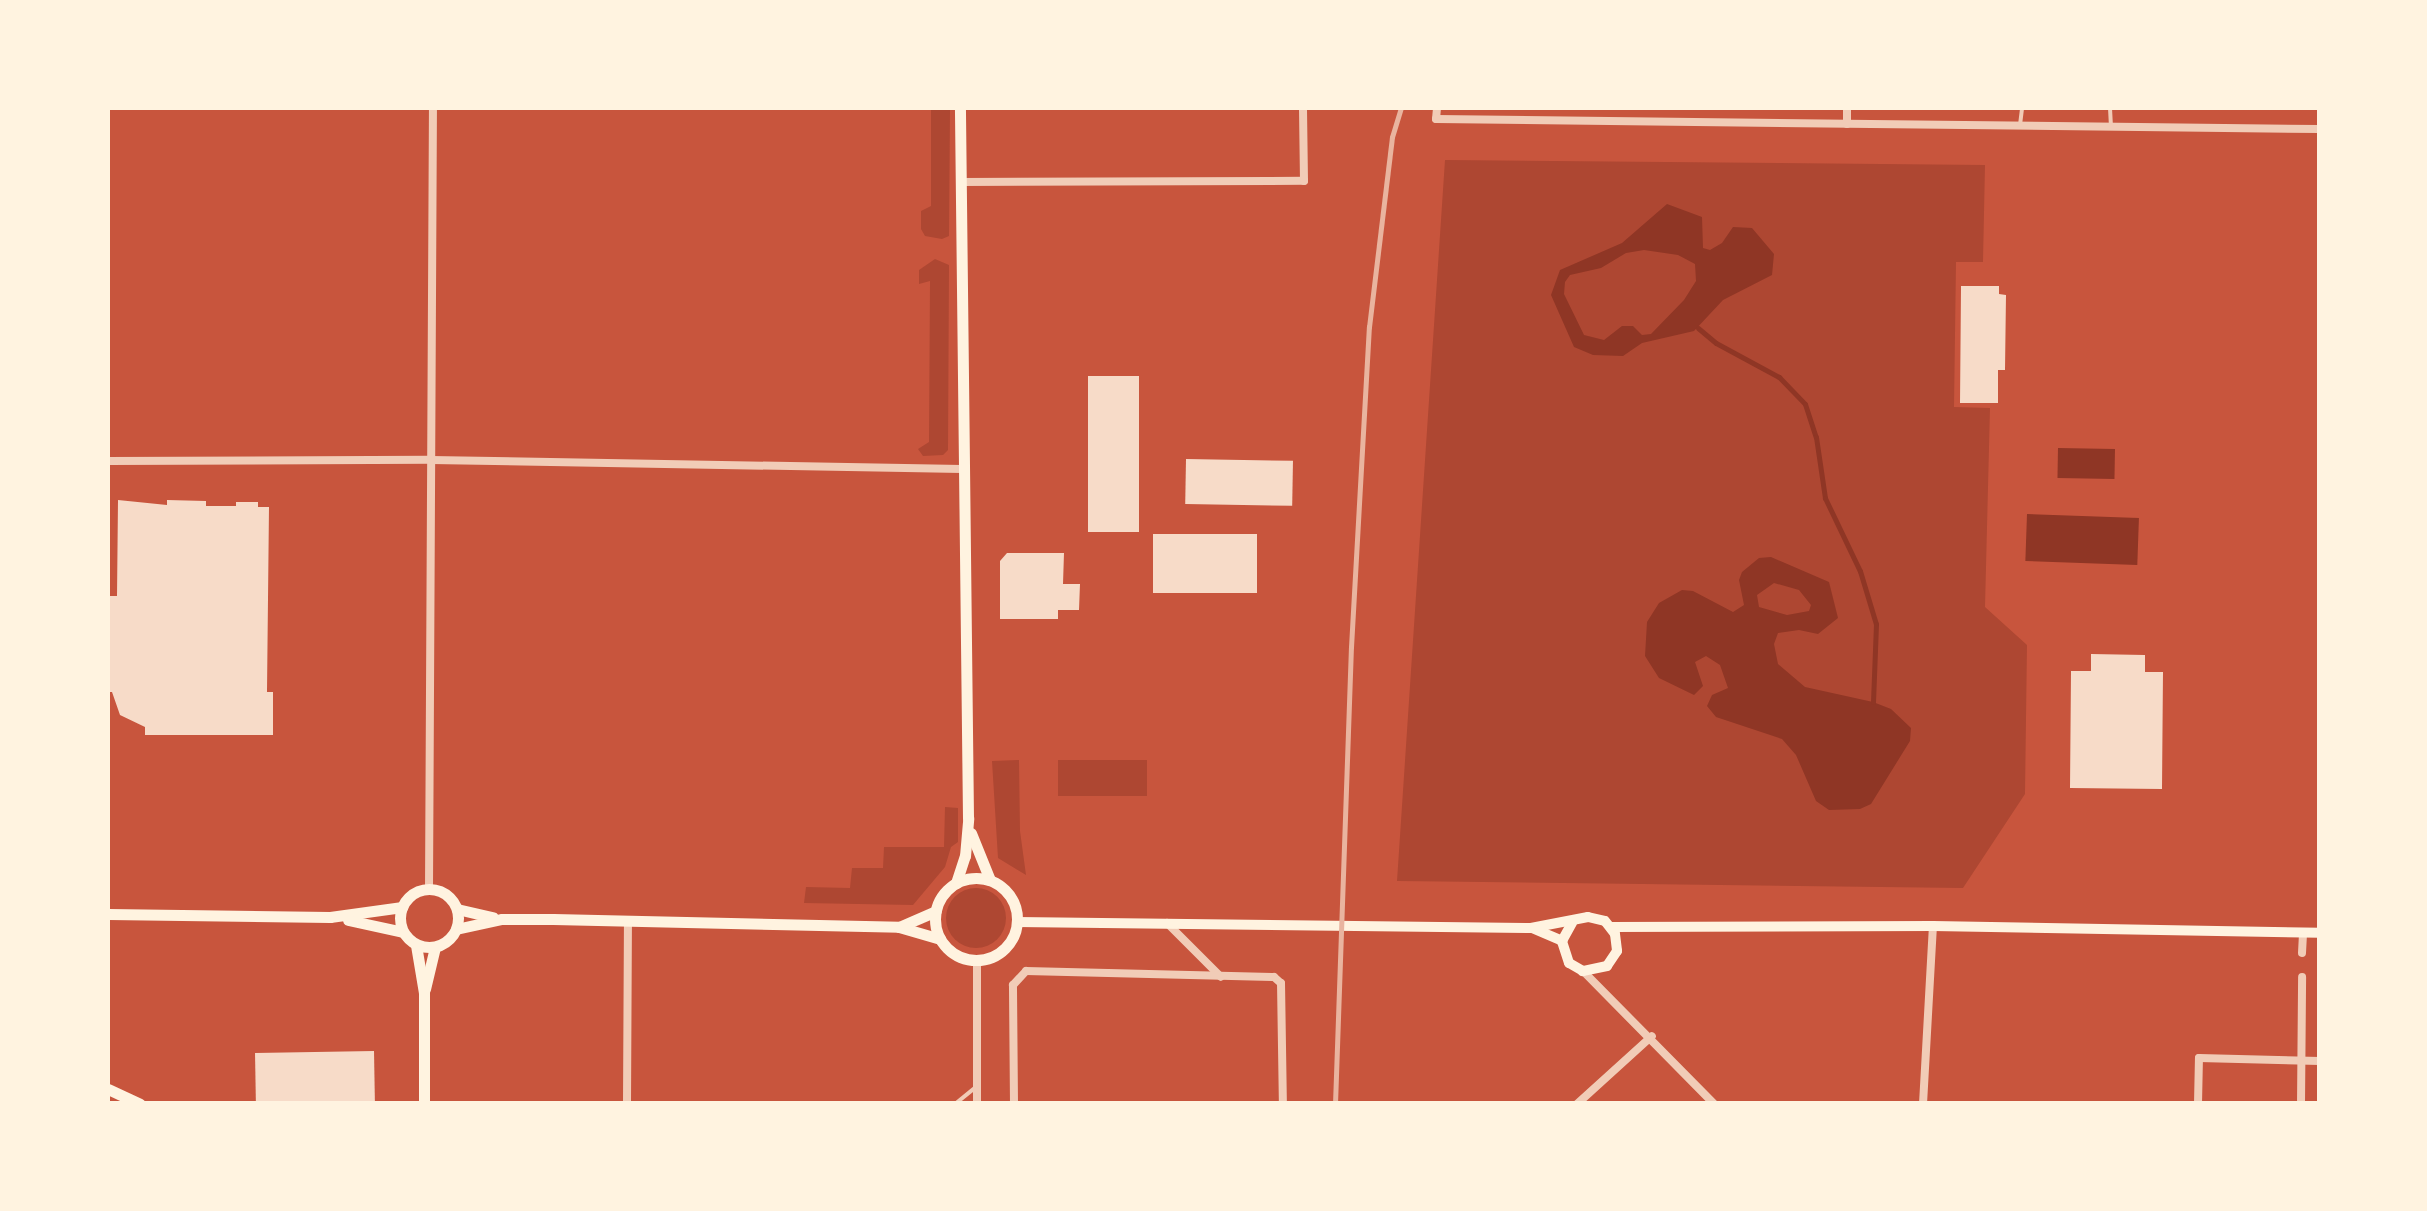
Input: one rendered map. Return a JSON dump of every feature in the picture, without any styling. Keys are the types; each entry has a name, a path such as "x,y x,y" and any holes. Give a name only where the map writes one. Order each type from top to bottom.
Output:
{"main road":[{"path":"956,883 965,856 968,818 960,108"},
{"path":"403,932 402,907 410,896 429,889 443,892 457,909 502,919 899,928 940,939 956,954 976,960 1000,953 1017,922 1011,896 990,880 974,848 968,818"},
{"path":"940,939 936,911 946,890 956,883 990,880"},
{"path":"108,914 330,918 402,907"},
{"path":"456,929 457,909"},
{"path":"899,928 936,911"},
{"path":"330,918 403,932 416,945 424,993 424,1103"},
{"path":"1017,922 1531,928 1597,918 1611,927 1617,942"},
{"path":"424,993 436,947 456,929 502,919"},
{"path":"1572,923 1562,941 1569,963 1583,972 1607,966 1617,942 1644,925"},
{"path":"1611,927 1933,926 2320,933"},
{"path":"1531,928 1562,941"},
{"path":"416,945 436,947"},
{"path":"108,1089 140,1104"}],"street":[{"path":"429,889 433,108"},
{"path":"960,182 1304,182 1303,108"},
{"path":"1436,108 1436,119 2320,129"},
{"path":"1846,108 1848,124"},
{"path":"108,461 431,460 962,469"},
{"path":"627,1104 628,921"},
{"path":"1167,923 1221,976"},
{"path":"1923,1104 1933,926"},
{"path":"2302,932 2302,953"},
{"path":"976,960 977,1104"},
{"path":"1601,986 1607,966"},
{"path":"1014,1104 1013,985 1026,971 1274,977 1280,983 1282,1104"},
{"path":"1583,972 1652,1036 1714,1104"},
{"path":"2301,1104 2302,977"},
{"path":"1577,1104 1652,1036"},
{"path":"2198,1104 2199,1058 2320,1060"}],"lane":[{"path":"2020,125 2022,108"},
{"path":"2110,108 2111,126"},
{"path":"955,1104 977,1086"}],"shaded area":[{"path":"931,108 950,108 949,236 942,239 925,236 921,229 921,211 931,206"},
{"path":"1445,160 1985,165 1983,262 1956,262 1954,407 1990,408 1985,607 2027,645 2025,794 1963,888 1397,881"},
{"path":"1667,204 1702,217 1703,248 1710,250 1722,243 1733,227 1752,228 1774,254 1772,275 1723,300 1694,331 1642,343 1623,356 1593,355 1574,347 1551,295 1560,270 1622,243","holes":["1644,250 1678,255 1695,264 1696,281 1684,300 1651,334 1642,335 1633,326 1622,326 1604,340 1584,335 1564,294 1570,275 1601,268 1626,253"]},
{"path":"935,259 949,265 948,450 943,455 923,456 918,449 929,442 930,281 919,284 919,270"},
{"path":"2058,448 2115,449 2114,479 2057,478"},
{"path":"2027,514 2139,518 2137,565 2025,561"},
{"path":"1771,557 1829,582 1838,618 1818,634 1799,630 1778,633 1774,644 1778,664 1805,687 1873,702 1891,709 1911,728 1910,741 1871,804 1860,809 1829,810 1816,801 1796,755 1782,739 1716,717 1707,706 1712,695 1728,688 1720,665 1706,656 1695,662 1703,686 1694,695 1659,678 1645,656 1647,622 1659,603 1682,590 1693,591 1733,612 1744,605 1739,580 1742,572 1759,558","holes":["1774,583 1799,590 1811,605 1809,611 1787,615 1759,607 1757,595"]},
{"path":"1019,760 1020,831 1026,875 998,858 992,761"},
{"path":"1058,760 1147,760 1147,796 1058,796"},
{"path":"945,807 958,808 958,842 951,847 945,867 913,905 804,903 806,887 850,888 852,868 883,868 884,847 944,847"},
{"path":"976,888 997,897 1006,918 997,939 976,948 955,939 946,918 955,897"}],"building":[{"path":"1961,286 1999,286 1999,294 2006,295 2005,370 1998,370 1998,403 1960,403"},
{"path":"1088,376 1139,376 1139,532 1088,532"},
{"path":"1186,459 1293,461 1292,506 1185,504"},
{"path":"118,500 167,505 167,500 206,501 206,506 258,502 258,507 269,507 267,692 273,692 273,735 145,735 145,727 120,715 112,692 108,692 109,596 117,596"},
{"path":"1153,534 1257,534 1257,593 1153,593"},
{"path":"1007,553 1064,553 1063,584 1080,584 1079,610 1058,610 1058,619 1000,619 1000,561"},
{"path":"2091,654 2145,655 2145,672 2163,672 2162,789 2070,788 2071,671 2091,671"},
{"path":"374,1051 375,1104 256,1104 255,1053"}],"waterway":[{"path":"1698,328 1716,343 1779,377 1805,404 1816,437 1825,498 1860,571 1876,624 1873,702"}],"railway":[{"path":"1335,1104 1351,647 1369,327 1392,137 1401,108"}]}
